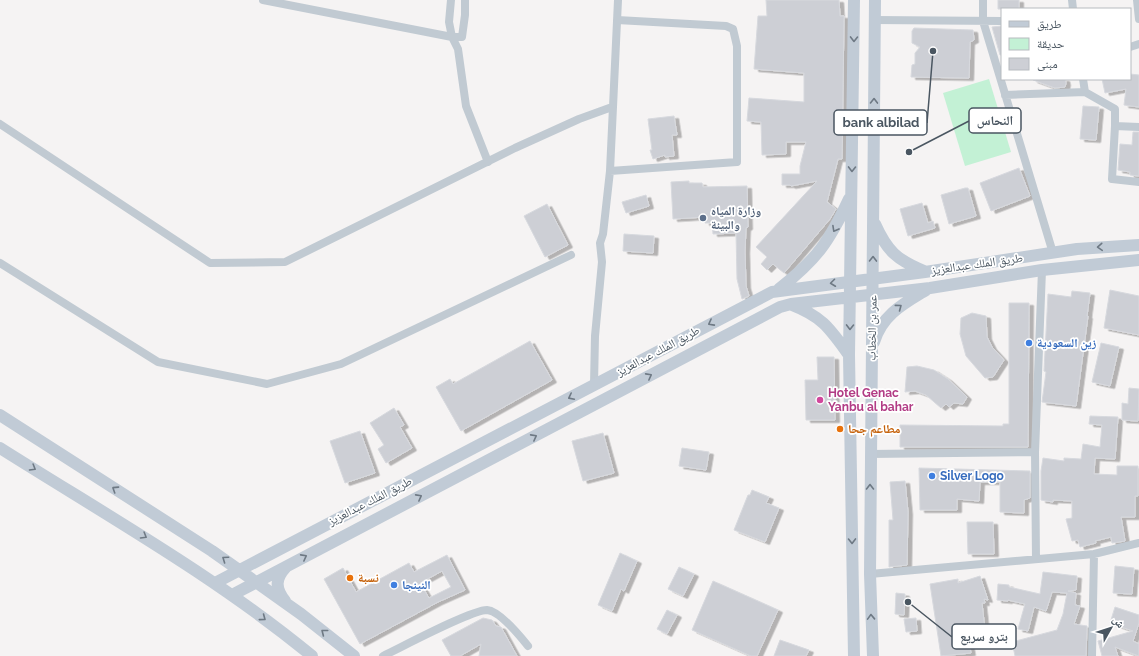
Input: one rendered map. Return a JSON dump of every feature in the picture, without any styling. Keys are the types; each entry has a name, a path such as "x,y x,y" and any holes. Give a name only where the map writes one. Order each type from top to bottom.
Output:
{"main road":[{"name":"عمر بن الخطاب","path":"854,0 849,355 854,656"},
{"name":"عمر بن الخطاب","path":"873,656 870,574 870,454 875,0"},
{"path":"779,289 805,268 822,249 838,223 851,194"},
{"path":"873,220 887,248 907,264 925,272"},
{"name":"طريق الملك عبدالعزيز","path":"215,583 763,295 779,289 925,272 1053,253 1139,244"},
{"name":"طريق الملك عبدالعزيز","path":"232,595 763,315 790,304 930,288 1042,270 1139,260"},
{"path":"871,351 877,332 891,313 930,288"},
{"path":"790,304 808,311 821,319 849,355"},
{"path":"0,415 212,551 287,604 354,656"},
{"path":"0,448 153,541 232,595 312,656"},
{"path":"287,604 279,594 276,583 280,574 288,566"}],"street":[{"path":"264,0 452,37 462,37 465,15 465,0"},
{"path":"451,0 449,22 452,37 458,48 466,106 488,162"},
{"path":"594,385 595,336 602,262 600,243 603,234 610,171 618,0"},
{"path":"983,0 983,21 1053,253"},
{"path":"1137,0 1139,18"},
{"path":"610,171 737,162 737,46 733,29 726,26 617,20"},
{"path":"875,20 1001,21"},
{"path":"1083,80 1085,92"},
{"path":"1005,95 1085,92 1115,109 1112,179 1139,182"},
{"path":"0,124 210,263 285,262 488,162 579,119 612,107"},
{"path":"1115,126 1139,127"},
{"path":"0,263 158,362 267,384 341,364 571,255"},
{"path":"1036,559 1035,452 1042,270"},
{"path":"870,454 1035,452"},
{"path":"870,574 1094,554 1139,543"},
{"path":"1092,656 1094,554"},
{"path":"383,656 460,619 487,610 495,613 518,632 528,646"}],"green space":[{"path":"989,79 1011,152 965,166 943,93"}],"building":[{"path":"766,0 839,0 840,16 844,16 842,159 838,159 827,202 836,209 830,219 784,273 773,264 767,270 761,264 767,257 756,247 817,181 791,186 782,185 782,174 800,174 800,166 806,142 786,142 786,154 762,155 761,122 747,121 749,98 804,102 804,73 754,69 758,16 767,16"},
{"path":"998,0 1019,0 1019,8 998,9"},
{"path":"1001,26 1001,55 1000,55 992,27"},
{"path":"914,28 973,30 974,40 970,42 969,78 911,77 912,65 915,64 915,53 920,47 912,43 912,31"},
{"path":"1131,74 1139,75 1139,107 1124,105 1126,89 1105,93 1102,80 1131,80"},
{"path":"1033,80 1065,80 1065,87 1055,88"},
{"path":"1083,106 1099,107 1096,140 1080,139"},
{"path":"674,116 677,135 672,135 674,156 665,157 665,155 653,159 650,150 652,150 648,119"},
{"path":"1133,132 1139,132 1139,176 1130,175 1130,172 1118,170 1120,144 1132,145"},
{"path":"1019,168 1030,196 991,211 980,183"},
{"path":"689,181 689,183 702,183 703,187 747,186 748,227 746,228 745,251 746,286 749,296 742,299 737,279 736,233 713,234 712,223 705,223 705,217 673,219 671,182"},
{"path":"968,188 976,216 949,224 941,195"},
{"path":"646,195 649,206 626,213 622,202"},
{"path":"922,203 928,223 933,221 935,228 908,236 900,209"},
{"path":"547,204 568,245 545,257 524,216"},
{"path":"624,234 654,236 653,253 623,251"},
{"path":"1110,290 1139,296 1139,335 1104,328"},
{"path":"1072,291 1090,293 1076,406 1042,402 1046,372 1044,371 1048,294 1071,297"},
{"path":"1009,303 1029,303 1028,447 900,447 900,425 1003,426 1003,424 1009,424"},
{"path":"972,313 986,316 987,337 992,347 1004,360 993,377 985,378 966,356 960,334 961,318"},
{"path":"530,341 552,380 461,431 436,387 450,379 453,384"},
{"path":"1101,343 1119,347 1110,386 1092,382"},
{"name":"Hotel Genac Yanbu al bahar","path":"817,357 834,357 835,420 806,420 805,380 818,380"},
{"path":"917,366 934,370 948,379 967,397 963,404 954,403 949,407 946,404 941,408 926,395 915,391 905,392 907,367"},
{"path":"1129,388 1139,389 1138,421 1122,420 1122,403 1128,404"},
{"path":"394,408 404,425 400,427 412,448 386,463 378,449 384,445 370,423"},
{"path":"1090,416 1118,417 1115,459 1095,458 1094,474 1117,475 1117,466 1138,466 1138,496 1135,496 1135,517 1121,517 1125,541 1112,543 1111,537 1080,547 1078,540 1072,541 1066,519 1072,518 1072,501 1053,500 1053,502 1041,500 1041,471 1043,458 1064,461 1064,458 1081,459 1083,444 1100,447 1102,425 1089,424"},
{"path":"360,431 375,473 345,483 330,441"},
{"path":"603,433 614,473 583,481 572,441"},
{"path":"682,448 709,452 706,470 679,466"},
{"path":"919,468 1030,471 1030,498 1024,500 1024,513 1000,512 1000,482 980,482 979,501 957,499 957,510 920,510"},
{"path":"905,481 908,512 907,565 889,567 889,520 893,520 890,482"},
{"path":"752,490 769,497 766,503 779,508 765,542 734,530 748,495 750,495"},
{"path":"967,522 993,522 994,554 968,554"},
{"path":"620,553 637,561 624,591 621,589 612,611 598,605"},
{"path":"447,555 465,590 438,602 360,644 324,579 343,568 356,592 409,563 414,572","holes":["442,571 451,587 429,598 420,583"]},
{"path":"1115,566 1134,568 1132,594 1113,593"},
{"path":"679,567 694,574 683,596 668,589"},
{"path":"1043,572 1077,576 1076,590 1068,591 1076,593 1075,605 1080,606 1074,624 1087,626 1086,656 1015,656 1012,642 1057,630 1063,614 1067,593 1052,592 1046,611 1034,607 1028,631 1018,629 1025,604 1008,600 997,600 998,584 1009,585 1009,587 1040,594"},
{"path":"980,576 988,600 984,599 985,603 982,603 985,630 967,632 971,653 941,656 930,584 958,579 958,583"},
{"path":"713,581 778,610 757,656 751,656 692,630"},
{"path":"896,593 905,594 904,615 895,614"},
{"path":"1115,607 1139,615 1139,623 1133,641 1139,644 1139,656 1115,647 1118,656 1102,656 1098,641 1133,631 1110,623"},
{"path":"667,610 677,615 667,634 657,629"},
{"path":"483,618 492,620 496,626 501,627 517,656 479,656 481,644 460,656 451,656 442,640"},
{"path":"916,618 917,631 906,632 904,619"},
{"path":"780,640 809,650 806,656 774,656"}],"place":[{"name":"bank albilad","path":"933,51"},
{"name":"النحاس","path":"909,152"},
{"name":"وزارة المياه والبيئة","path":"703,218"},
{"name":"زين السعودية","path":"1029,343"},
{"name":"Hotel Genac Yanbu al bahar","path":"820,400"},
{"name":"مطاعم جحا","path":"840,429"},
{"name":"Silver Logo","path":"932,476"},
{"name":"نسبة","path":"350,578"},
{"name":"النينجا","path":"394,585"},
{"name":"بترو سريع","path":"908,602"}]}
